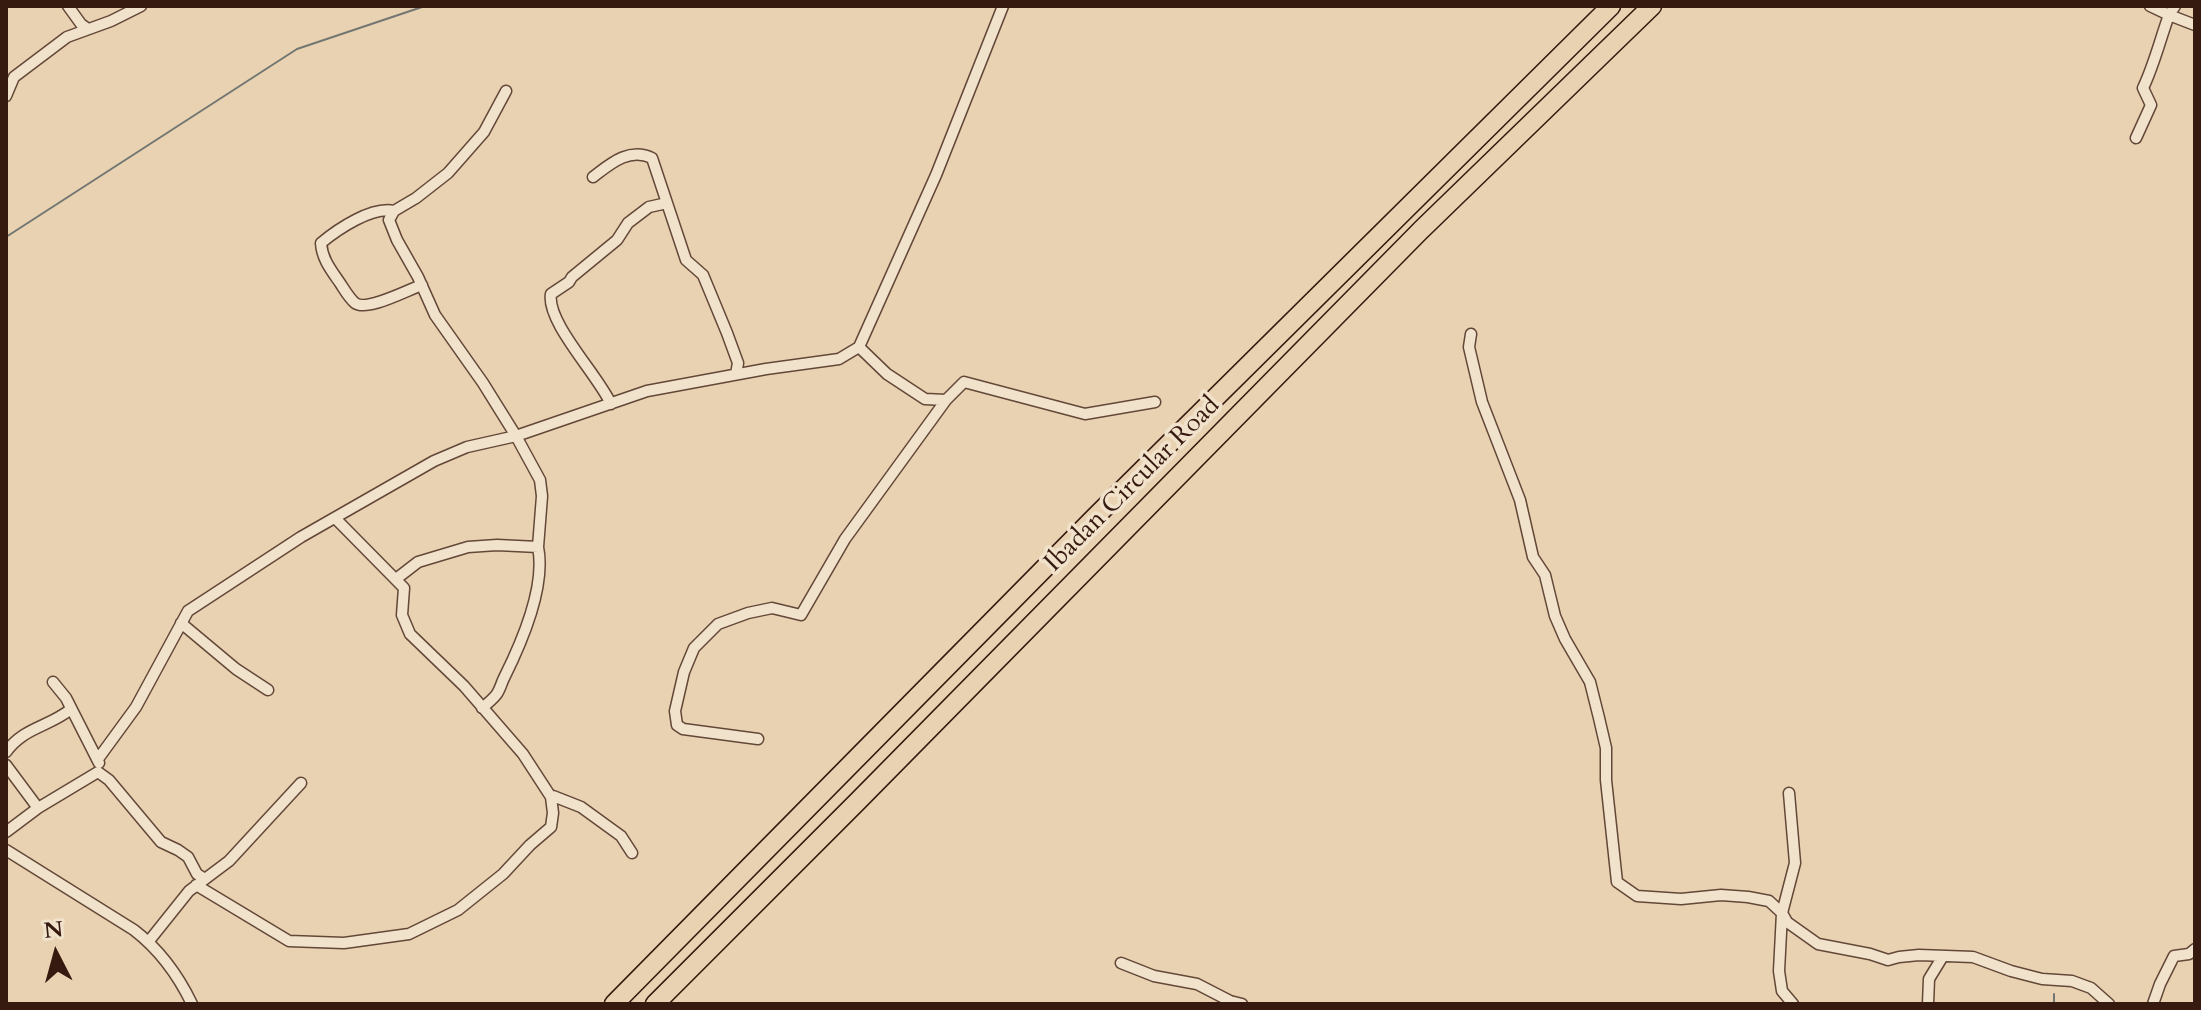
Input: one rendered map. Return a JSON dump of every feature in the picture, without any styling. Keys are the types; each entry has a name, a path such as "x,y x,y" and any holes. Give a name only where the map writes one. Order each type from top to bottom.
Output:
{"highway":[{"name":"Ibadan Circular Road","path":"614,1004 1096,516 1611,6"},
{"name":"Ibadan Circular Road","path":"655,1004 1421,230 1652,6"}],"street":[{"path":"68,6 88,29"},
{"path":"6,96 14,77 67,37 141,6"},
{"path":"98,759 136,707 188,611 301,537 434,461 467,447 516,436 647,391 839,359 859,347 936,175 1003,6"},
{"path":"2150,6 2172,11 2195,25"},
{"path":"2136,138 2151,105 2143,88 2172,11"},
{"path":"482,708 498,693 527,625 536,591 542,496 540,480 476,373 435,315 389,220 394,211 448,173 484,132 506,91"},
{"path":"593,177 625,155 644,154 652,158 686,260 703,275 713,297 738,363 736,374"},
{"path":"611,404 605,389 555,318 549,302 551,294 617,240 628,223 649,207 667,203"},
{"path":"394,211 379,211 335,231 321,243 322,253 328,267 350,297 362,307 422,285"},
{"path":"1471,334 1469,347 1482,402 1520,500 1533,557 1545,575 1555,616 1565,639 1590,682 1606,748 1606,780 1617,882 1637,896 1681,899 1721,895 1769,901 1787,922 1818,944 1888,960 1899,957 1973,957 2042,979 2072,981 2091,988 2109,1004"},
{"path":"859,347 887,374 925,399 946,400"},
{"path":"758,739 683,729 677,725 675,711 684,672 694,648 718,624 748,613 772,608 801,615 845,539 946,400 964,382 1085,414 1155,402"},
{"path":"98,772 109,780 161,842 188,857 201,882 289,941 344,943 409,934 458,910 503,874 551,827 551,797 523,754 464,686 410,634 402,615 404,588 335,518"},
{"path":"396,579 418,562 468,547 538,547"},
{"path":"181,623 236,669 268,690"},
{"path":"6,832 38,808 98,772 100,767 71,709 53,682"},
{"path":"6,752 15,739 61,718 71,709"},
{"path":"6,765 38,808"},
{"path":"149,941 189,891 229,861 301,783"},
{"path":"1789,793 1795,863 1782,913 1779,971 1782,991 1793,1004"},
{"path":"551,797 581,807 621,836 632,853"},
{"path":"6,850 149,941 170,966 192,1004"},
{"path":"2153,1004 2174,956 2189,954 2195,949"},
{"path":"1928,1004 1929,979 1943,956"},
{"path":"1121,963 1154,976 1197,984 1242,1004"}],"waterway":[{"path":"6,237 297,49 425,6"},
{"path":"2054,994 2054,1004"}]}
